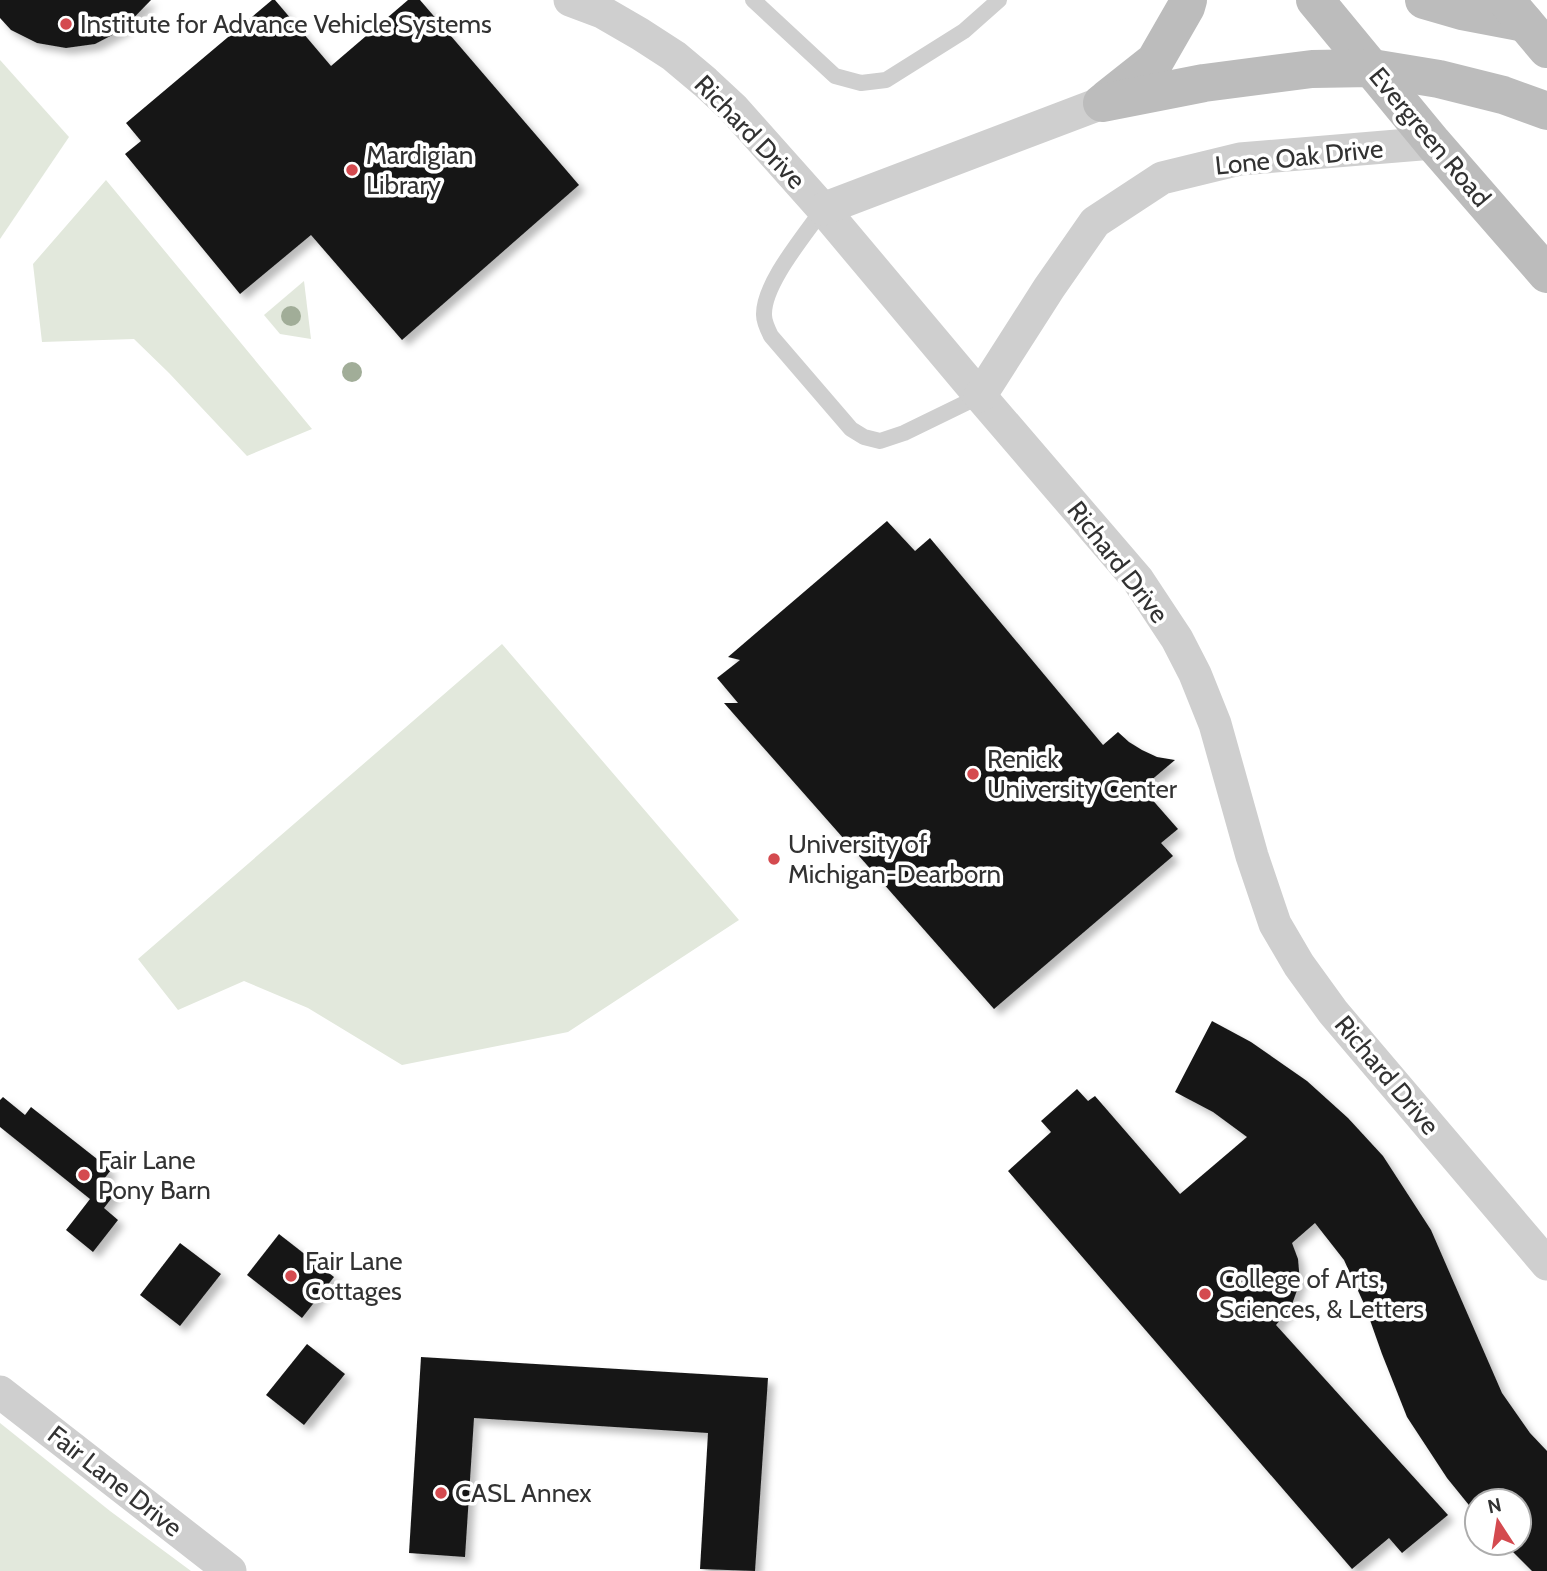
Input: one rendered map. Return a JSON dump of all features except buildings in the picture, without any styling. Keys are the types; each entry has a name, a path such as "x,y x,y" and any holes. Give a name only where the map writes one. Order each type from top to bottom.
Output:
{"street":[{"name":"Richard Drive","path":"570,0 602,12 640,33 674,56 733,108 1138,580 1177,639 1195,674 1215,724 1252,856 1275,924 1298,965 1333,1012 1547,1264"},
{"path":"1102,103 1154,61 1188,0"},
{"name":"Evergreen Road","path":"1315,0 1433,144 1547,274"},
{"path":"1424,0 1531,25"},
{"path":"822,209 1102,103 1204,83 1312,69 1372,68 1439,79 1503,95 1547,111"},
{"name":"Lone Oak Drive","path":"980,396 1049,288 1096,222 1162,178 1240,159 1433,144"},
{"name":"Fair Lane Drive","path":"0,1392 230,1571"}],"lane":[{"path":"753,0 835,76 861,83 886,80 964,31 999,0"},
{"path":"822,209 779,272 766,297 763,317 771,336 851,429 864,437 880,441 904,433 980,396"}],"shaded area":[{"path":"0,60 69,137 0,239"},
{"path":"106,180 312,429 247,456 134,339 42,342 33,264"},
{"path":"304,281 311,339 280,334 264,315"},
{"path":"502,644 739,920 568,1032 402,1065 308,1008 244,981 178,1010 138,959"},
{"path":"0,1423 110,1511 191,1571 0,1571"}],"place":[{"name":"Institute for Advance Vehicle Systems","path":"66,24"},
{"name":"Mardigian Library","path":"352,170"},
{"name":"Renick University Center","path":"973,774"},
{"name":"University of Michigan-Dearborn","path":"774,859"},
{"name":"Fair Lane Pony Barn","path":"84,1175"},
{"name":"Fair Lane Cottages","path":"291,1276"},
{"name":"College of Arts, Sciences, & Letters","path":"1205,1294"},
{"name":"CASL Annex","path":"441,1493"}]}
